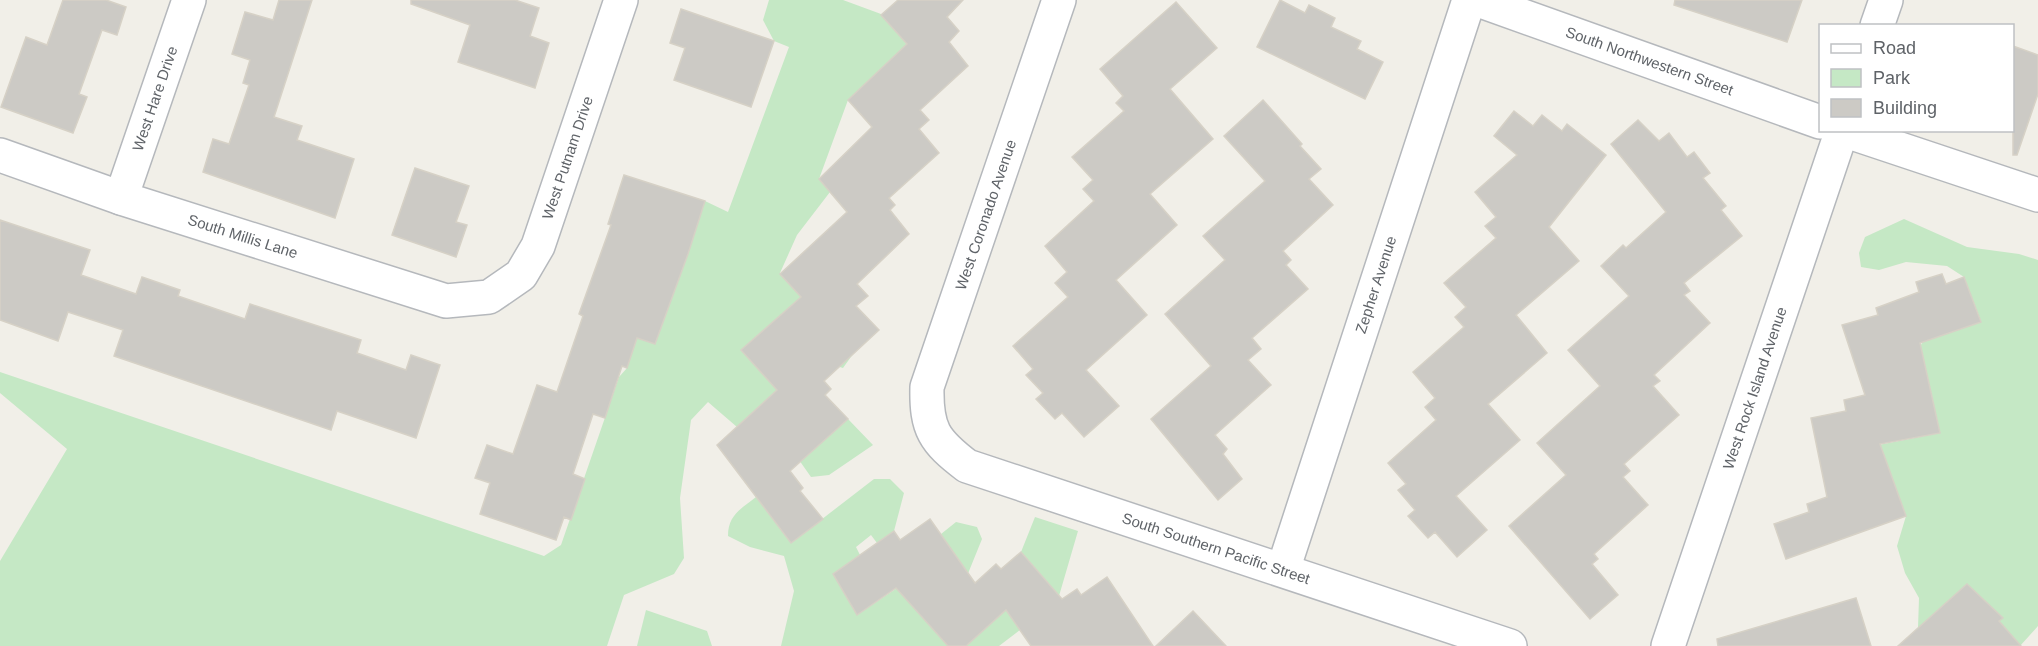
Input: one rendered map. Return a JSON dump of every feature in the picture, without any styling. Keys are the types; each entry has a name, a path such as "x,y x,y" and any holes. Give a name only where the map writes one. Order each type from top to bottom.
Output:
{"street":[{"name":"West Hare Drive","path":"121,198 189,0"},
{"name":"West Putnam Drive","path":"489,297 521,275 538,246 621,0"},
{"name":"West Coronado Avenue","path":"933,432 927,412 927,387 1059,0"},
{"name":"Zepher Avenue","path":"1282,570 1469,0"},
{"name":"South Northwestern Street","path":"1478,0 1819,121"},
{"path":"1878,24 1886,0"},
{"name":"West Rock Island Avenue","path":"1668,646 1842,132"},
{"path":"1849,132 2038,195"},
{"name":"South Millis Lane","path":"0,155 121,198 446,301 489,297"},
{"name":"South Southern Pacific Street","path":"933,432 946,450 967,466 1510,646"}],"green space":[{"path":"769,0 843,0 881,14 920,60 848,100 819,179 830,192 797,235 780,273 853,354 843,368 823,362 823,441 848,419 873,445 829,475 811,477 792,450 737,427 708,402 691,420 680,498 684,558 674,574 624,595 607,646 0,646 0,561 67,449 0,393 0,372 544,556 561,545 619,377 627,368 637,338 655,344 705,201 728,212 789,47 774,41 763,20"},
{"path":"1904,219 1967,247 2019,254 2038,260 2038,626 2020,646 1972,646 2002,618 1967,584 1918,628 1919,598 1905,573 1897,546 1906,516 1891,475 1863,448 1940,433 1930,387 1898,394 1895,380 1923,342 1981,321 1964,277 1947,266 1906,262 1879,270 1861,267 1859,253 1865,237"},
{"path":"874,479 890,479 904,493 894,531 877,543 871,535 856,547 860,555 834,574 857,615 952,551 941,534 956,522 977,527 982,539 967,576 928,623 948,646 781,646 794,591 784,556 750,547 728,536 730,523 741,509 756,497 791,543"},
{"path":"1035,517 1078,531 1059,596 1049,608 999,646 966,646 1043,577 1021,552"},
{"path":"646,610 707,631 712,646 637,646"}],"building":[{"path":"63,0 106,0 126,7 117,35 102,30 79,94 87,97 73,133 1,107 26,37 47,45"},
{"path":"279,0 312,0 274,117 302,126 297,140 354,159 335,218 203,172 213,139 229,144 249,85 243,83 250,60 232,54 245,12 273,20"},
{"path":"411,0 515,0 539,8 530,36 549,43 535,88 458,62 470,25 411,4"},
{"path":"898,0 963,0 947,17 959,31 949,42 968,66 920,110 929,120 919,129 939,153 889,198 895,205 890,210 909,234 857,284 868,296 856,306 879,330 824,381 831,389 825,395 848,419 790,471 803,488 800,491 823,519 791,543 717,445 777,390 741,350 801,297 780,274 847,212 819,179 872,127 848,100 907,44 881,15"},
{"path":"1280,0 1305,13 1309,5 1335,18 1331,27 1361,41 1357,49 1383,62 1365,99 1257,47"},
{"path":"1675,0 1802,0 1787,42 1674,5"},
{"path":"1176,2 1217,48 1170,89 1213,139 1150,194 1177,225 1116,280 1147,315 1086,370 1119,406 1084,437 1062,413 1055,419 1036,399 1043,393 1026,375 1033,369 1013,346 1068,297 1055,283 1067,272 1045,246 1094,201 1083,189 1093,180 1072,157 1124,111 1116,103 1123,96 1100,69"},
{"path":"681,9 774,41 751,107 674,80 685,48 670,43"},
{"path":"2014,46 2038,55 2038,94 2017,155 2013,155"},
{"path":"1263,100 1321,169 1309,179 1333,205 1283,251 1291,260 1286,265 1308,289 1252,338 1261,349 1248,360 1271,385 1215,435 1227,449 1223,454 1242,479 1218,500 1151,419 1211,366 1165,314 1225,260 1203,236 1265,181 1224,136"},
{"path":"1514,111 1533,126 1542,115 1562,131 1567,124 1606,155 1549,227 1579,261 1516,315 1547,353 1488,404 1520,440 1456,496 1487,530 1457,557 1435,532 1428,538 1408,516 1415,510 1398,490 1406,484 1388,463 1436,420 1425,407 1435,398 1413,372 1464,327 1455,317 1466,307 1444,283 1496,238 1485,226 1496,217 1475,192 1517,155 1494,136"},
{"path":"1638,120 1659,141 1669,133 1687,157 1694,152 1710,173 1703,178 1726,206 1721,210 1742,236 1684,283 1690,291 1684,295 1710,323 1654,375 1660,381 1653,386 1679,415 1624,464 1630,471 1623,477 1648,505 1594,554 1598,559 1592,564 1618,595 1590,619 1509,526 1566,475 1537,443 1600,386 1568,350 1629,296 1601,266 1623,245 1626,248 1666,212 1611,144"},
{"path":"415,168 469,186 456,222 467,225 456,257 392,235"},
{"path":"624,175 705,201 655,344 637,338 627,368 622,366 605,418 593,414 573,474 585,479 571,520 564,517 556,540 480,514 490,483 475,478 487,445 513,454 537,385 557,392 583,316 579,314 611,225 608,224"},
{"path":"0,220 90,250 81,275 136,294 142,277 180,290 178,296 245,319 250,304 361,340 357,353 406,370 411,355 440,365 416,438 337,411 331,430 114,356 123,330 68,312 58,341 0,320"},
{"path":"1942,274 1946,284 1964,277 1981,322 1920,343 1940,433 1880,444 1906,516 1786,559 1774,524 1809,512 1807,504 1827,497 1811,418 1846,411 1844,400 1865,395 1842,325 1878,315 1876,308 1919,292 1916,282"},
{"path":"930,519 975,583 996,564 1001,569 1021,552 1062,599 1077,589 1081,595 1107,577 1153,646 1031,646 1006,610 966,646 948,646 896,588 857,615 833,574 894,531 900,540"},
{"path":"1967,584 2003,618 1999,621 2021,646 1898,646"},
{"path":"1856,598 1871,646 1718,646 1717,639"},
{"path":"1193,611 1226,646 1156,646"}]}
